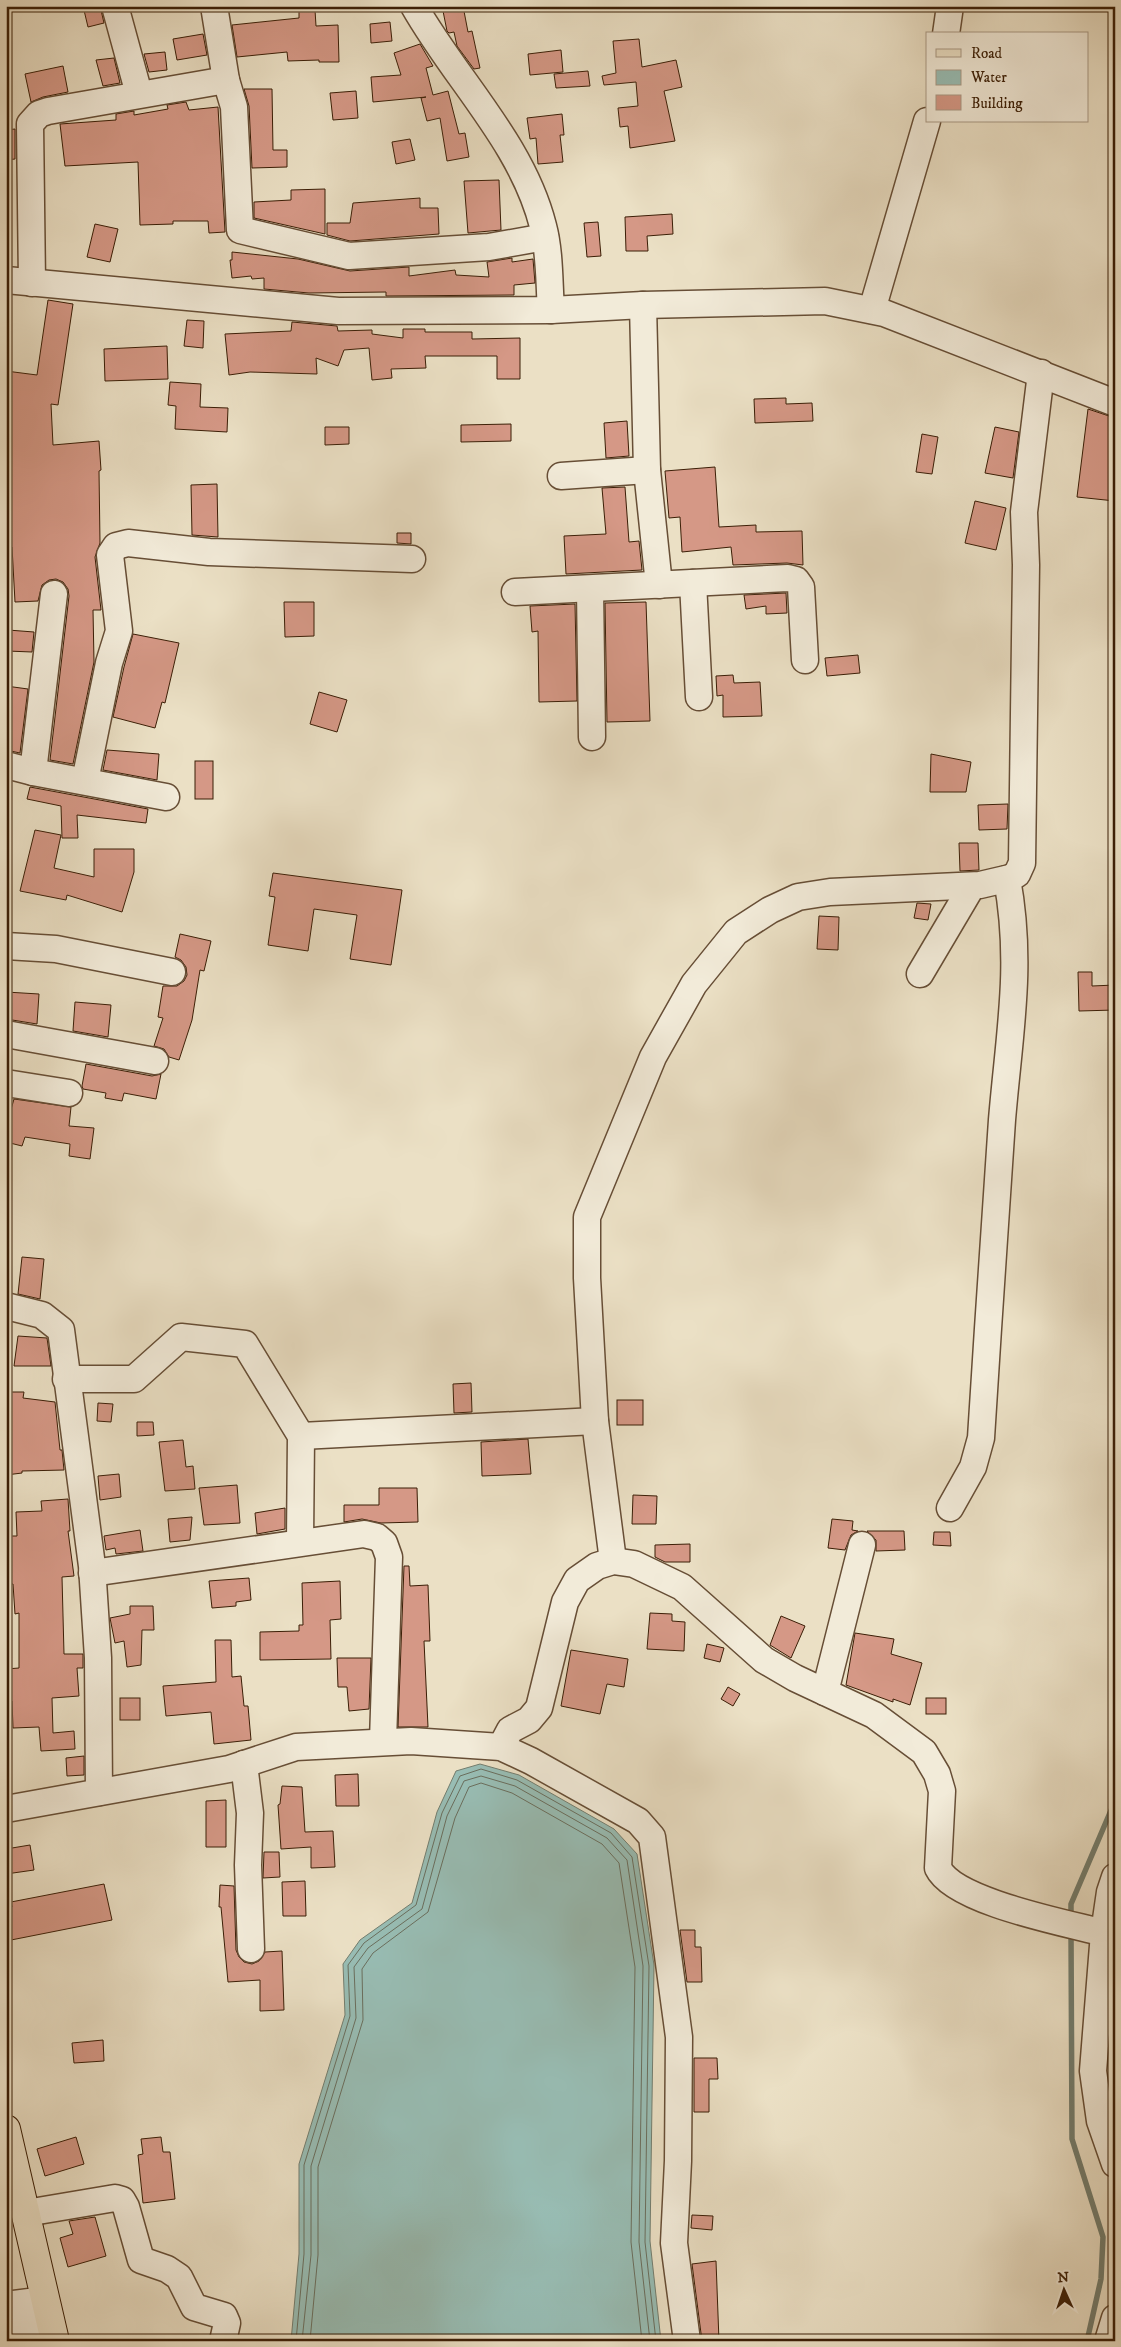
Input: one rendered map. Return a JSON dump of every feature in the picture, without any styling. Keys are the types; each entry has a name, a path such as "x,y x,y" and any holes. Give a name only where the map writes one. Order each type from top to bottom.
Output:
{"main road":[{"path":"6,2128 50,2322"}],"street":[{"path":"115,6 139,94"},
{"path":"214,6 226,80 234,107 240,230 349,256 489,247 545,237"},
{"path":"414,6 430,33 509,148 529,184 544,227 551,310"},
{"path":"946,32 950,6"},
{"path":"226,80 139,94 48,112 33,118 30,124 19,282 338,311 551,310 643,305 825,301 884,312 1115,403"},
{"path":"872,310 927,122"},
{"path":"643,305 647,470 659,585"},
{"path":"613,1562 594,1420 587,1278 587,1217 653,1057 694,984 736,932 770,910 798,897 830,892 972,886 1007,879 1017,874 1022,863 1024,850 1024,512 1041,373"},
{"path":"561,476 647,470"},
{"path":"86,781 109,664 118,631 110,555 116,546 128,543 209,552 412,559"},
{"path":"515,592 788,578 796,580 801,587 805,660"},
{"path":"693,583 700,697"},
{"path":"590,589 592,737"},
{"path":"33,772 54,594"},
{"path":"6,765 33,772 166,797"},
{"path":"950,1508 973,1467 982,1438 1002,1120 1016,986 1015,931 1007,879"},
{"path":"920,974 972,886"},
{"path":"6,946 56,949 172,972"},
{"path":"6,1034 155,1061"},
{"path":"6,1083 69,1093"},
{"path":"6,1306 42,1315 61,1330 92,1573 98,1658 99,1792"},
{"path":"66,1379 134,1379 181,1337 245,1344 301,1436 300,1542"},
{"path":"301,1436 594,1420"},
{"path":"92,1573 300,1542 371,1535 384,1543 388,1550 383,1741"},
{"path":"825,1692 862,1545"},
{"path":"501,1747 513,1727 529,1720 539,1708 566,1602 577,1580 597,1566 613,1562 634,1564 682,1587 764,1660 874,1715 924,1752 937,1774 942,1791 938,1868 941,1876 958,1888 1026,1914 1083,1928"},
{"path":"6,1809 229,1769 296,1747 383,1741 501,1747 531,1761 638,1821 652,1837 679,2037 678,2161 674,2243 687,2341"},
{"path":"244,1764 250,1812 248,1865 251,1949"},
{"path":"1115,1877 1110,1892 1083,1928 1093,2071 1100,2121 1115,2164"},
{"path":"26,2213 115,2198 122,2200 126,2207 141,2260 167,2269 179,2277 190,2304 194,2307 224,2316 227,2323 223,2341"},
{"path":"6,2305 50,2322"},
{"path":"1108,2341 1115,2318"},
{"path":"6,2328 50,2322"}],"water":[{"path":"480,1764 519,1775 614,1829 637,1854 654,1965 650,2241 661,2341 291,2341 299,2254 299,2164 345,2015 343,1964 360,1940 412,1903 437,1812 456,1771"}],"building":[{"path":"83,6 100,6 104,23 88,27"},
{"path":"442,6 463,6 468,32 472,31 480,68 474,69 457,46 454,32 449,33 447,31"},
{"path":"315,10 316,26 338,25 339,62 319,62 319,60 288,61 287,52 237,57 232,25 299,18 299,11"},
{"path":"390,22 392,41 371,43 370,24"},
{"path":"203,34 207,55 177,60 173,39"},
{"path":"639,39 642,67 676,60 682,87 664,91 675,141 630,148 628,126 620,127 618,108 638,106 636,82 604,85 602,76 616,73 613,41"},
{"path":"420,44 433,66 426,68 433,95 448,91 459,134 465,133 469,157 447,161 440,118 427,121 421,98 426,97 373,102 371,77 401,75 394,53"},
{"path":"561,50 563,72 530,75 528,54"},
{"path":"165,52 167,70 149,72 144,54"},
{"path":"114,58 120,83 103,86 96,60"},
{"path":"63,66 68,92 43,97 31,102 25,74"},
{"path":"588,71 590,86 556,88 554,74"},
{"path":"244,89 272,89 273,150 287,150 287,167 252,168 249,106"},
{"path":"356,91 358,118 333,120 330,93"},
{"path":"186,102 189,110 218,107 225,232 209,233 208,221 173,221 173,224 140,225 138,162 65,166 60,124 116,120 116,114 134,111 134,115 168,109 167,105"},
{"path":"562,114 564,135 560,135 563,162 538,164 536,138 530,139 527,118"},
{"path":"15,129 15,159 6,160 6,130"},
{"path":"410,139 415,160 396,164 392,142"},
{"path":"499,180 501,230 468,233 464,181"},
{"path":"325,189 325,234 254,218 254,202 291,200 291,190"},
{"path":"420,198 420,208 438,208 439,234 350,241 327,235 327,223 350,223 353,203"},
{"path":"672,214 673,234 647,236 648,251 626,251 625,217"},
{"path":"598,222 601,256 587,257 584,223"},
{"path":"95,224 118,229 110,262 87,257"},
{"path":"232,252 298,259 350,271 409,267 409,276 455,270 456,275 489,277 487,262 512,258 512,262 533,259 535,283 514,285 514,295 386,296 386,292 309,293 264,289 264,278 252,279 251,276 232,278 230,260 232,260"},
{"path":"48,300 73,304 58,405 51,404 53,445 99,441 101,470 99,471 100,543 95,557 101,610 93,610 94,662 73,764 50,760 69,596 68,589 63,582 56,579 49,580 42,585 38,601 15,602 12,547 6,547 6,371 37,375"},
{"path":"187,320 204,321 203,348 184,346"},
{"path":"292,322 337,326 338,331 372,330 372,334 403,338 403,329 425,329 425,332 472,332 472,339 520,338 520,379 497,379 497,356 425,356 426,368 391,369 392,378 372,380 369,348 344,350 338,366 316,358 317,374 250,372 229,375 225,334 291,331"},
{"path":"167,346 168,379 105,381 104,349"},
{"path":"170,382 201,384 200,407 228,408 227,432 175,429 176,406 168,405"},
{"path":"786,398 786,404 812,403 813,421 755,423 754,399"},
{"path":"1088,409 1115,418 1115,501 1077,497"},
{"path":"627,421 629,456 606,458 604,423"},
{"path":"511,424 511,441 461,442 461,425"},
{"path":"325,427 349,427 349,444 325,445"},
{"path":"995,427 1019,432 1013,478 985,473"},
{"path":"922,434 938,437 932,474 916,472"},
{"path":"715,467 719,527 756,525 756,532 802,531 803,565 787,563 733,565 731,547 682,552 680,517 669,518 665,471"},
{"path":"217,484 218,537 192,535 191,485"},
{"path":"625,487 629,542 639,541 642,570 566,574 564,536 606,534 602,488"},
{"path":"975,501 1006,508 996,550 965,543"},
{"path":"397,533 411,533 411,544 397,543"},
{"path":"786,593 787,613 766,614 766,606 746,609 744,595"},
{"path":"284,602 314,602 314,636 285,637"},
{"path":"646,602 650,721 607,722 605,603"},
{"path":"575,604 577,701 539,702 538,631 532,632 530,606"},
{"path":"8,630 34,632 32,652 7,651"},
{"path":"133,634 179,643 165,703 162,702 155,728 113,717"},
{"path":"858,655 860,673 827,676 825,658"},
{"path":"733,675 734,683 760,682 762,716 723,717 723,695 717,696 716,676"},
{"path":"6,686 28,689 20,753 6,750"},
{"path":"319,692 347,700 337,732 310,724"},
{"path":"107,750 159,754 157,780 103,770"},
{"path":"931,754 971,762 966,792 930,792"},
{"path":"195,761 213,761 213,799 195,799"},
{"path":"30,787 148,809 146,823 77,815 78,838 62,838 61,806 27,799"},
{"path":"1008,804 1007,829 979,830 978,805"},
{"path":"35,830 61,835 54,868 94,877 94,849 134,849 134,872 122,912 67,895 66,900 20,891"},
{"path":"959,843 978,843 979,870 960,871"},
{"path":"273,873 402,890 391,965 350,959 357,915 314,909 308,951 268,945 275,897 269,896"},
{"path":"917,903 931,904 928,920 914,918"},
{"path":"819,916 839,917 838,950 817,949"},
{"path":"180,934 211,941 204,971 200,970 192,1020 179,1060 169,1057 164,1049 154,1046 163,1018 158,1017 163,986 177,986 184,981 187,975 186,967 181,960 175,957"},
{"path":"1078,972 1092,972 1092,986 1115,985 1115,1010 1079,1011"},
{"path":"6,992 39,994 37,1024 6,1019"},
{"path":"75,1002 111,1005 108,1037 73,1031"},
{"path":"86,1064 152,1076 161,1074 156,1099 124,1093 122,1101 105,1098 106,1093 83,1089"},
{"path":"14,1099 71,1107 69,1126 94,1128 90,1159 69,1156 70,1144 25,1137 22,1146 6,1142 6,1127"},
{"path":"22,1257 44,1259 40,1299 18,1294"},
{"path":"18,1336 47,1338 51,1366 14,1366"},
{"path":"471,1383 472,1412 454,1413 453,1384"},
{"path":"6,1392 24,1392 23,1398 55,1402 64,1470 22,1471 22,1473 6,1475"},
{"path":"617,1400 643,1400 643,1425 617,1425"},
{"path":"98,1403 113,1404 111,1422 97,1421"},
{"path":"137,1422 153,1422 154,1435 137,1436"},
{"path":"528,1439 531,1474 482,1476 481,1442"},
{"path":"183,1440 186,1467 193,1466 195,1489 165,1491 159,1442"},
{"path":"119,1474 121,1497 100,1500 98,1476"},
{"path":"237,1485 240,1523 204,1525 199,1488"},
{"path":"379,1488 417,1488 418,1522 381,1523 362,1519 344,1522 344,1505 379,1505"},
{"path":"633,1495 657,1496 656,1524 632,1524"},
{"path":"68,1499 70,1531 68,1531 74,1576 62,1577 64,1654 83,1654 83,1668 77,1668 79,1696 52,1698 53,1733 74,1731 75,1749 41,1751 39,1727 13,1728 12,1701 6,1701 6,1669 19,1668 19,1613 15,1614 13,1584 10,1584 9,1566 6,1566 6,1536 17,1536 16,1512 42,1511 41,1501"},
{"path":"285,1508 285,1529 257,1534 255,1513"},
{"path":"192,1517 190,1540 170,1542 168,1519"},
{"path":"832,1519 853,1521 852,1530 858,1531 851,1535 845,1550 828,1548"},
{"path":"140,1530 143,1551 116,1554 115,1548 106,1550 104,1536"},
{"path":"867,1531 904,1531 905,1550 876,1551 876,1540"},
{"path":"934,1532 950,1532 951,1546 933,1545"},
{"path":"690,1544 690,1562 665,1562 655,1557 655,1545"},
{"path":"404,1566 409,1566 410,1586 428,1585 430,1641 424,1641 428,1727 398,1727"},
{"path":"249,1578 251,1600 236,1602 236,1606 212,1608 209,1581"},
{"path":"340,1581 341,1619 330,1620 331,1659 260,1660 260,1632 299,1631 299,1625 303,1625 302,1583"},
{"path":"130,1606 153,1606 154,1630 142,1630 141,1665 127,1667 124,1641 115,1643 110,1618 130,1614"},
{"path":"650,1613 672,1614 672,1621 685,1622 684,1651 647,1649"},
{"path":"781,1616 805,1626 791,1658 770,1645"},
{"path":"855,1633 894,1639 891,1654 922,1663 910,1705 893,1699 893,1702 846,1685"},
{"path":"215,1640 231,1640 232,1677 241,1676 244,1706 248,1706 251,1740 214,1744 211,1712 166,1716 163,1686 216,1682"},
{"path":"707,1644 724,1648 720,1662 704,1658"},
{"path":"571,1650 628,1659 624,1687 607,1684 600,1714 561,1706"},
{"path":"337,1658 371,1658 369,1709 349,1711 347,1687 338,1687"},
{"path":"728,1687 740,1694 733,1706 721,1699"},
{"path":"120,1698 140,1698 140,1720 120,1720"},
{"path":"926,1698 946,1698 946,1714 926,1714"},
{"path":"84,1756 84,1775 67,1776 66,1758"},
{"path":"358,1774 359,1806 336,1806 335,1775"},
{"path":"282,1786 302,1787 305,1832 333,1831 335,1867 311,1868 311,1847 281,1849 278,1805 280,1804"},
{"path":"226,1800 226,1847 206,1847 206,1801"},
{"path":"30,1845 34,1870 6,1874 6,1849"},
{"path":"264,1852 279,1852 280,1877 263,1878"},
{"path":"305,1881 306,1916 283,1916 282,1882"},
{"path":"104,1884 112,1920 6,1941 6,1908 12,1907 11,1902"},
{"path":"220,1885 234,1886 236,1950 239,1957 244,1962 252,1964 259,1961 265,1952 282,1951 284,2010 260,2011 260,1980 228,1982 221,1907 219,1907"},
{"path":"680,1930 695,1930 695,1947 701,1947 702,1982 687,1982"},
{"path":"103,2040 104,2061 74,2063 72,2043"},
{"path":"694,2058 717,2058 718,2079 709,2079 709,2112 694,2112"},
{"path":"76,2137 84,2164 45,2176 37,2149"},
{"path":"161,2137 163,2152 170,2152 175,2199 143,2203 138,2155 143,2154 141,2139"},
{"path":"692,2215 713,2216 712,2230 691,2228"},
{"path":"95,2217 106,2256 68,2267 60,2238 73,2234 69,2221"},
{"path":"716,2261 719,2341 702,2341 692,2264"}],"waterway":[{"path":"1071,1918 1071,1904 1115,1801"},
{"path":"1071,1932 1072,2139 1103,2237 1101,2279 1087,2341"}]}
